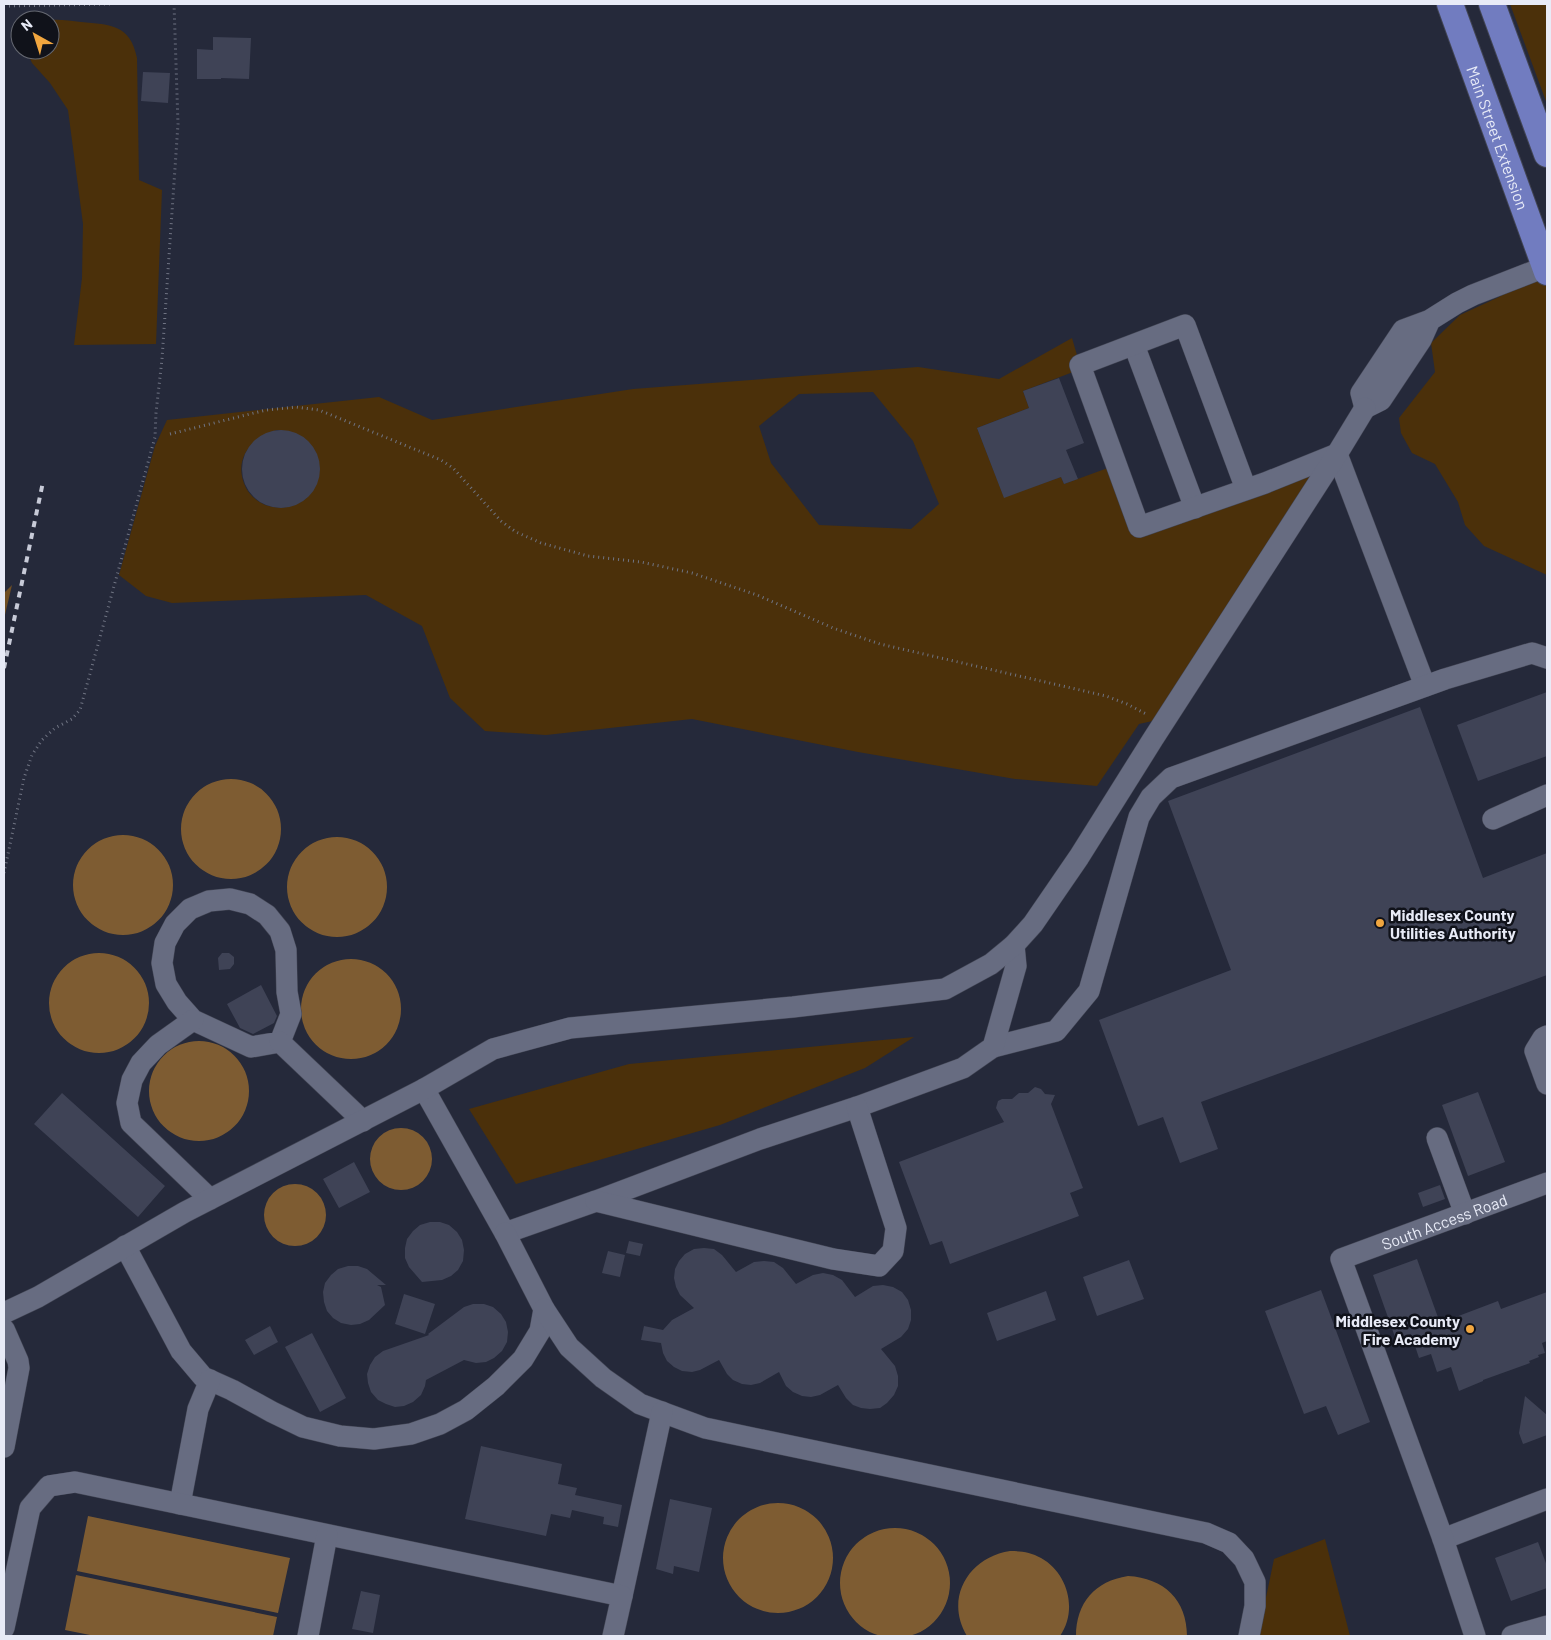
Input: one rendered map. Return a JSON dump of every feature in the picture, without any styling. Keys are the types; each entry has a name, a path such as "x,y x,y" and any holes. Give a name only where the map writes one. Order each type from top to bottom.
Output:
{"main road":[{"name":"Main Street Extension","path":"1450,4 1547,269"},
{"path":"1492,4 1547,151"}],"lane":[{"path":"4,1313 38,1297 185,1212 424,1089 493,1049 570,1028 793,1007 945,989 991,964 1014,945 1033,924 1079,857 1162,724 1337,454 1365,408 1360,393 1403,330 1430,320 1473,295 1547,269"},
{"path":"1246,489 1185,326 1080,365 1140,527 1265,483 1337,454"},
{"path":"1134,344 1195,508"},
{"path":"1337,454 1425,686"},
{"path":"504,1234 760,1139 963,1068 993,1047 1056,1032 1089,990 1139,817 1151,797 1171,778 1425,686 1532,653 1547,658"},
{"path":"1493,819 1547,795"},
{"path":"230,899 250,904 267,915 280,931 286,950 291,1014 280,1042 251,1047 193,1020 177,1002 166,984 162,963 165,943 175,924 190,909 209,901 230,899"},
{"path":"993,1047 1016,966 1014,945"},
{"path":"193,1020 158,1045 141,1063 132,1080 127,1104 131,1123 210,1199"},
{"path":"1547,1036 1542,1038 1534,1051 1547,1084"},
{"path":"280,1042 363,1121"},
{"path":"424,1089 544,1309 569,1347 603,1378 640,1404 705,1428 1206,1533 1229,1543 1244,1559 1255,1582 1255,1606 1249,1636"},
{"path":"596,1201 833,1259 879,1266 894,1251 896,1228 856,1107"},
{"path":"1437,1138 1465,1214"},
{"name":"South Access Road","path":"1442,1539 1341,1259 1547,1183"},
{"path":"125,1246 181,1351 203,1377 303,1427 340,1436 374,1439 411,1434 440,1424 466,1410 496,1386 523,1359 540,1331 544,1309"},
{"path":"4,1329 18,1361 19,1368 4,1447"},
{"path":"180,1504 198,1409 210,1380"},
{"path":"613,1636 662,1412"},
{"path":"4,1628 30,1508 49,1486 75,1482 622,1596"},
{"path":"1475,1636 1442,1539 1547,1499"},
{"path":"308,1636 327,1536"},
{"path":"1512,1636 1547,1626"}],"path":[{"path":"4,6 110,4"},
{"path":"4,873 24,778 32,755 42,740 55,728 72,720 80,710 153,449 162,359 178,124 174,4"},
{"path":"170,434 266,410 296,407 318,410 440,460 453,468 501,521 516,532 541,543 588,556 641,562 692,573 757,595 833,628 880,644 1106,696 1145,713 1162,724"}],"shaded area":[{"path":"1510,4 1547,4 1547,104"},
{"path":"60,20 101,24 118,28 130,38 134,47 137,58 139,180 162,190 156,344 74,345 82,278 83,224 68,110 50,83 31,60 60,60"},
{"path":"1545,267 1547,272 1547,575 1484,546 1465,525 1458,502 1435,464 1412,453 1401,433 1399,418 1435,372 1431,343 1460,315 1499,297"},
{"path":"1072,338 1081,369 1023,391 1029,408 977,428 1004,497 1061,477 1064,484 1116,465 1139,527 1337,454 1166,718 1139,724 1097,786 1015,779 858,752 692,719 546,735 485,731 450,698 422,626 366,595 172,603 146,596 119,575 155,446 167,420 379,397 432,420 633,389 918,367 999,379","holes":["873,392 913,441 939,504 911,529 819,525 771,463 759,426 799,394","277,430 298,435 311,446 318,459 319,475 314,489 303,501 288,507 269,506 259,502 248,491 242,478 241,468 246,451 259,438"]},
{"path":"12,585 4,619 4,593"},
{"path":"231,779 250,783 266,794 277,810 281,829 277,848 266,864 250,875 231,879 212,875 196,864 185,848 181,829 185,810 196,794 212,783"},
{"path":"123,835 142,839 158,850 169,866 173,885 169,904 158,920 142,931 123,935 104,931 88,920 77,904 73,885 77,866 88,850 104,839"},
{"path":"337,837 356,841 372,852 383,868 387,887 383,906 372,922 356,933 337,937 318,933 302,922 291,906 287,887 291,868 302,852 318,841"},
{"path":"99,953 118,957 134,968 145,984 149,1003 145,1022 134,1038 118,1049 99,1053 80,1049 64,1038 53,1022 49,1003 53,984 64,968 80,957"},
{"path":"351,959 370,963 386,974 397,990 401,1009 397,1028 386,1044 370,1055 351,1059 332,1055 316,1044 305,1028 301,1009 305,990 316,974 332,963"},
{"path":"914,1037 865,1068 720,1125 516,1184 469,1109 629,1064"},
{"path":"199,1041 218,1045 234,1056 245,1072 249,1091 245,1110 234,1126 218,1137 199,1141 180,1137 164,1126 153,1110 149,1091 153,1072 164,1056 180,1045"},
{"path":"395,1128 407,1128 423,1137 430,1147 432,1159 430,1171 423,1181 407,1190 395,1190 384,1185 375,1176 370,1165 370,1153 375,1142 384,1133"},
{"path":"289,1184 301,1184 317,1193 324,1203 326,1215 324,1227 317,1237 301,1246 289,1246 278,1241 269,1232 264,1221 264,1209 269,1198 278,1189"},
{"path":"778,1503 799,1507 817,1519 829,1537 833,1558 829,1579 817,1597 799,1609 778,1613 757,1609 739,1597 727,1579 723,1558 727,1537 739,1519 757,1507"},
{"path":"88,1516 290,1558 278,1613 77,1571"},
{"path":"895,1528 916,1532 934,1544 946,1562 950,1583 946,1604 934,1622 916,1634 895,1638 874,1634 856,1622 844,1604 840,1583 844,1562 856,1544 874,1532"},
{"path":"1325,1539 1350,1636 1258,1636 1274,1559"},
{"path":"1010,1551 1026,1552 1041,1558 1058,1573 1064,1582 1069,1604 1065,1626 1060,1636 967,1636 958,1608 960,1594 965,1581 983,1561"},
{"path":"76,1575 277,1617 273,1636 95,1636 65,1630"},
{"path":"1128,1576 1152,1581 1171,1593 1183,1612 1187,1636 1076,1636 1079,1613 1090,1595 1106,1583"}],"building":[{"path":"213,37 251,38 249,79 197,79 197,49 213,50"},
{"path":"143,72 170,73 168,103 141,101"},
{"path":"1059,378 1084,443 1066,450 1078,479 1064,484 1061,477 1004,498 977,428 1029,408 1023,391"},
{"path":"281,430 296,433 313,447 317,454 320,469 317,484 303,501 296,505 281,508 266,505 249,491 245,484 242,469 245,454 259,437 266,433"},
{"path":"1547,692 1547,756 1478,781 1457,725"},
{"name":"Middlesex County Utilities Authority","path":"1420,707 1483,878 1547,853 1547,975 1201,1102 1218,1149 1180,1163 1163,1117 1138,1126 1099,1020 1231,970 1168,801"},
{"path":"222,953 229,953 234,957 234,964 230,969 219,970 218,958"},
{"path":"261,985 277,1016 274,1023 253,1034 240,1028 227,1004"},
{"path":"1035,1087 1041,1089 1045,1094 1055,1095 1051,1104 1083,1188 1070,1193 1079,1216 950,1264 942,1241 930,1245 899,1162 1004,1122 996,1108 998,1101 1012,1099 1019,1093 1028,1093"},
{"path":"1478,1092 1505,1162 1468,1176 1442,1105"},
{"path":"62,1093 165,1186 138,1217 34,1124"},
{"path":"354,1162 370,1192 339,1208 323,1179"},
{"path":"1440,1185 1445,1199 1423,1207 1418,1193"},
{"path":"440,1222 449,1225 457,1232 462,1240 464,1250 463,1261 458,1270 451,1276 442,1280 422,1282 409,1267 405,1258 405,1248 407,1239 413,1231 420,1225"},
{"path":"629,1241 643,1244 640,1256 626,1253"},
{"path":"694,1249 714,1249 722,1255 736,1272 754,1262 774,1262 783,1268 796,1284 813,1275 823,1273 833,1275 842,1280 855,1297 873,1286 893,1287 902,1292 908,1300 911,1310 911,1320 908,1329 901,1337 881,1349 895,1366 898,1376 898,1386 894,1395 880,1408 861,1408 853,1405 846,1398 838,1385 820,1395 802,1396 786,1386 779,1372 760,1383 751,1385 733,1380 719,1360 692,1372 682,1371 674,1367 667,1361 661,1343 641,1340 644,1326 663,1330 672,1320 694,1308 680,1295 676,1287 675,1269 685,1254"},
{"path":"608,1251 625,1255 620,1277 602,1273"},
{"name":"Middlesex County Fire Academy","path":"1417,1259 1440,1323 1498,1301 1501,1309 1547,1292 1547,1341 1542,1343 1545,1353 1529,1361 1530,1363 1459,1391 1451,1367 1437,1372 1431,1354 1419,1358 1411,1334 1396,1340 1373,1275"},
{"path":"1129,1260 1144,1299 1097,1316 1083,1277"},
{"path":"358,1266 367,1269 386,1285 377,1285 381,1287 385,1305 369,1320 360,1324 341,1323 327,1311 324,1302 323,1292 325,1283 338,1269"},
{"path":"1321,1290 1370,1422 1338,1435 1326,1406 1304,1414 1265,1311"},
{"path":"1046,1291 1056,1320 997,1341 987,1313"},
{"path":"404,1294 435,1304 425,1334 395,1324"},
{"path":"473,1304 484,1304 493,1307 506,1322 507,1342 502,1351 486,1362 476,1363 464,1360 426,1380 421,1395 413,1402 404,1406 395,1407 378,1400 371,1392 367,1374 375,1357 383,1351 429,1335 464,1307"},
{"path":"270,1326 278,1342 254,1355 245,1340"},
{"path":"312,1333 346,1398 320,1412 285,1347"},
{"path":"1525,1396 1547,1415 1547,1435 1523,1444 1519,1433"},
{"path":"481,1446 562,1464 558,1484 577,1488 575,1495 622,1505 618,1527 603,1524 604,1517 572,1510 570,1518 551,1514 546,1536 465,1519"},
{"path":"670,1499 712,1508 699,1572 674,1566 673,1574 656,1569"},
{"path":"1538,1542 1547,1566 1547,1588 1511,1601 1495,1558"},
{"path":"361,1591 380,1595 373,1633 352,1629"}],"railway":[{"path":"4,668 43,482"}],"place":[{"name":"Middlesex County Utilities Authority","path":"1380,923"},
{"name":"Middlesex County Fire Academy","path":"1470,1329"}]}
